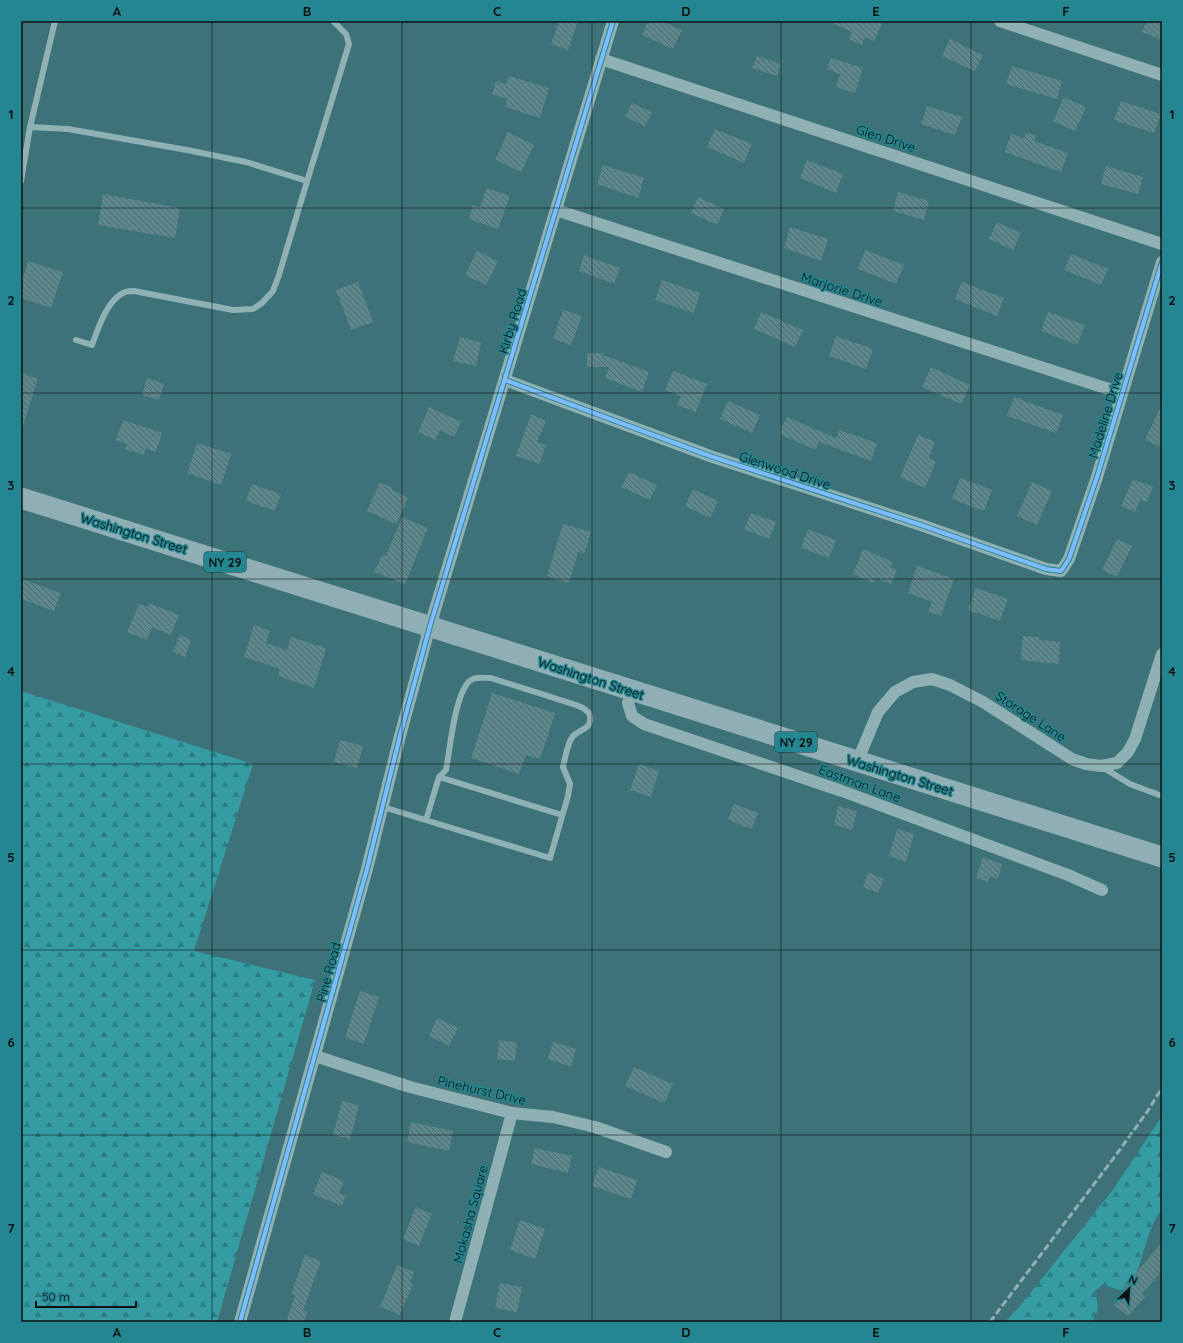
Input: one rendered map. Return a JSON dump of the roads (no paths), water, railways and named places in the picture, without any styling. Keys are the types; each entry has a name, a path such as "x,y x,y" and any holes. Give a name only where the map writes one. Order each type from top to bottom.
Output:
{"highway":[{"name":"Washington Street","path":"21,498 1162,857"}],"street":[{"name":"Kirby Road","path":"430,626 613,21"},
{"path":"1000,21 1162,74"},
{"name":"Glen Drive","path":"601,59 1162,244"},
{"name":"Marjorie Drive","path":"556,210 1121,393"},
{"name":"Madeline Drive","path":"1062,570 1069,559 1097,477 1121,393 1162,262"},
{"name":"Glenwood Drive","path":"505,380 710,456 921,524 1046,569 1062,570"},
{"name":"Pine Road","path":"240,1322 315,1056 430,626"},
{"name":"Storage Lane","path":"857,762 878,712 895,692 913,682 932,680 950,685 983,702 1072,759 1086,764 1100,766 1116,763 1128,752 1135,739 1162,654"},
{"name":"Eastman Lane","path":"632,691 628,703 632,716 644,724 842,791 1068,875 1102,890"},
{"name":"Pinehurst Drive","path":"315,1056 410,1087 512,1113 553,1117 595,1127 666,1152"},
{"name":"Mokasha Square","path":"455,1322 512,1113"}],"lane":[{"path":"21,181 30,127 55,21"},
{"path":"76,340 92,345 109,307 116,298 124,292 134,291 233,310 253,310 273,291 349,44 346,34 332,21"},
{"path":"30,127 68,129 187,150 246,162 307,180"},
{"path":"382,807 550,858 570,784 563,767 571,738 587,727 590,722 589,713 576,705 491,678 471,679 462,691 459,698 446,770 439,777 426,820"},
{"path":"1100,766 1130,784 1162,796"},
{"path":"439,777 562,815"}],"railway":[{"path":"990,1322 1116,1155 1147,1112 1162,1088"}]}
